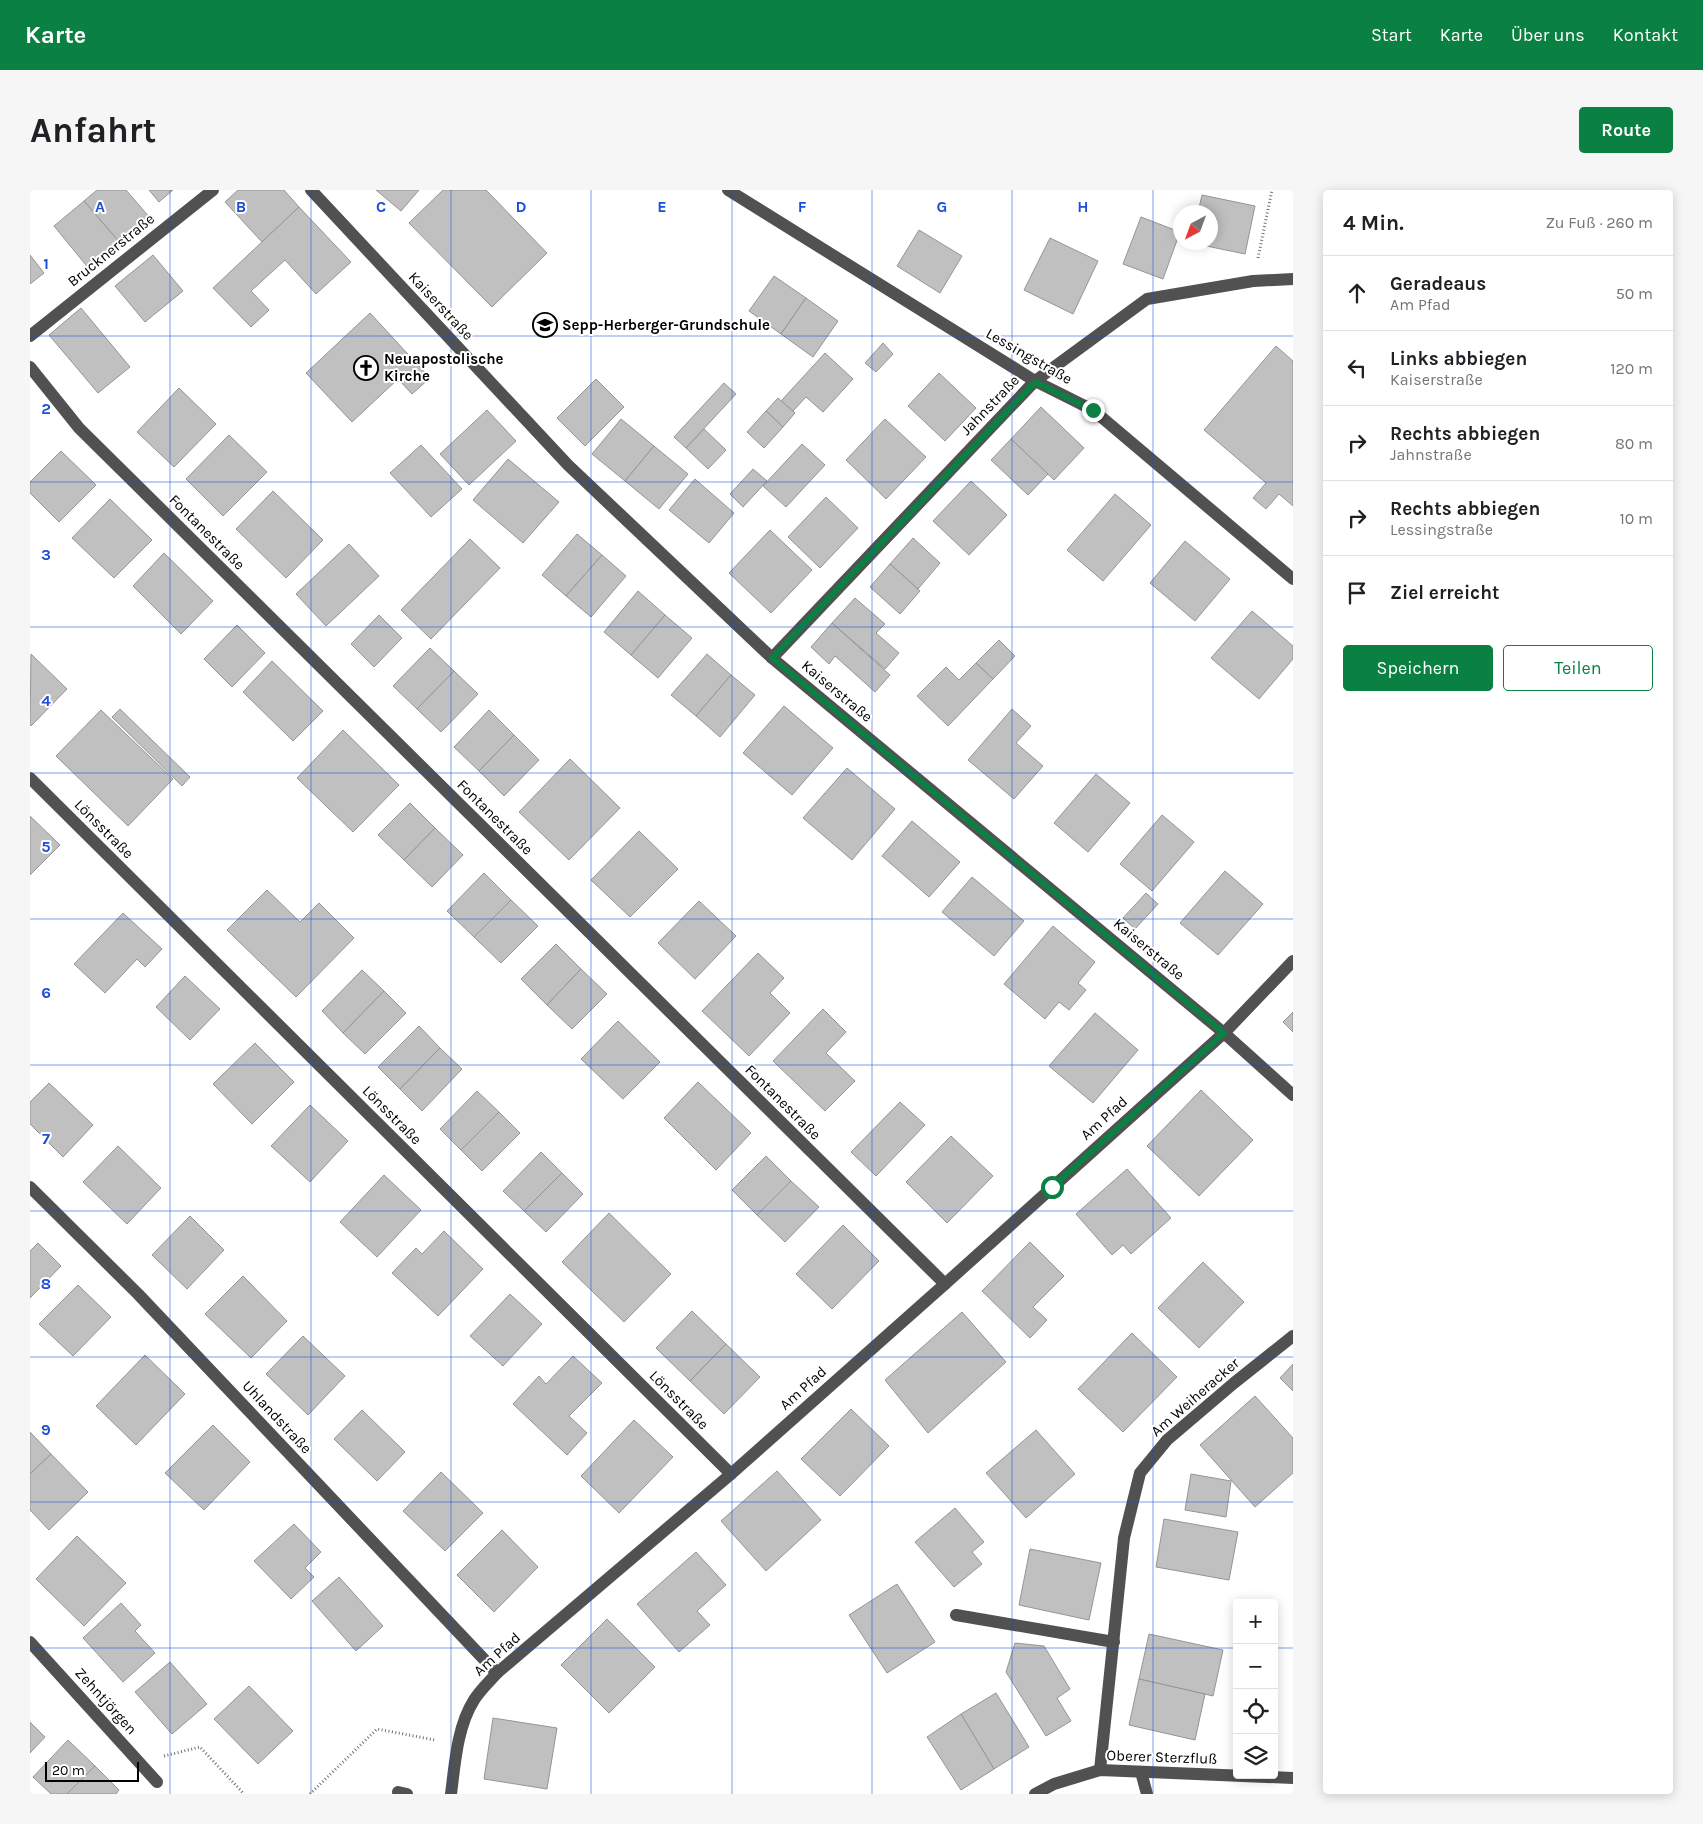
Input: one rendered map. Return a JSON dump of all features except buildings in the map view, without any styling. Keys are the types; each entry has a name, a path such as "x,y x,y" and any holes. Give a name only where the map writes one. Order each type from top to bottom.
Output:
{"street":[{"name":"Brucknerstraße","path":"30,336 213,190"},
{"name":"Kaiserstraße","path":"311,190 568,465 772,658 1224,1033 1293,1095"},
{"name":"Lessingstraße","path":"728,190 1035,382 1093,410 1293,579"},
{"name":"Jahnstraße","path":"772,658 1035,382 1147,299 1253,281 1293,279"},
{"name":"Fontanestraße","path":"30,367 79,428 945,1284"},
{"name":"Lönsstraße","path":"30,778 731,1474"},
{"name":"Am Pfad","path":"451,1794 458,1745 465,1717 474,1700 497,1673 731,1474 945,1284 1224,1033 1293,961"},
{"name":"Uhlandstraße","path":"30,1188 145,1301 497,1673"},
{"name":"Am Weiheracker","path":"1100,1770 1124,1538 1140,1472 1167,1440 1293,1336"},
{"path":"956,1615 1114,1642"},
{"name":"Zehntjörgen","path":"30,1642 157,1782"},
{"name":"Oberer Sterzfluß","path":"1035,1794 1054,1784 1100,1770 1293,1778"},
{"path":"1141,1772 1148,1794"}],"path":[{"path":"1253,281 1272,190"},
{"path":"310,1794 378,1729 458,1745"},
{"path":"140,1763 200,1747 244,1794"}],"place":[{"name":"Sepp-Herberger-Grundschule","path":"545,325"},
{"name":"Neuapostolische Kirche","path":"366,368"}],"route":[{"path":"1052,1187 1224,1033 772,658 1035,382 1093,410"}]}
